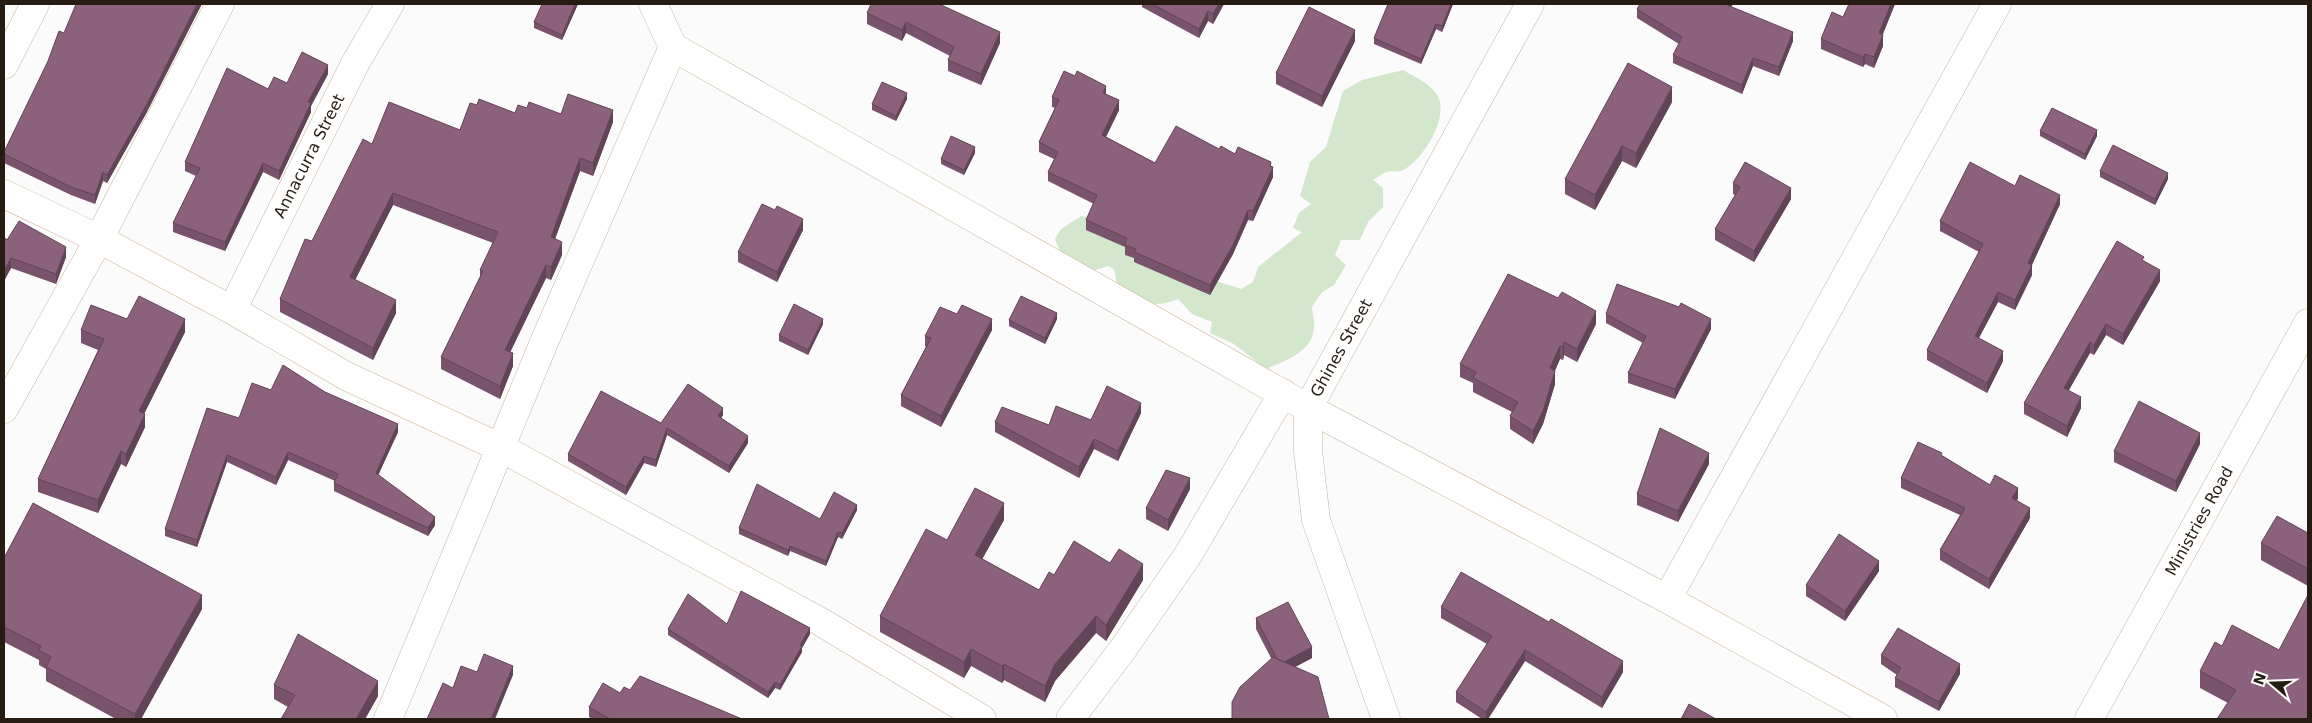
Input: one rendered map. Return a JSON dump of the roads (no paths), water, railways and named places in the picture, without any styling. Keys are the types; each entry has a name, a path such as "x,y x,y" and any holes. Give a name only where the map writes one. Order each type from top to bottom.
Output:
{"street":[{"path":"4,65 35,4"},
{"path":"4,409 99,239 220,4"},
{"name":"Annacurra Street","path":"232,310 356,62 390,4"},
{"path":"654,4 673,47 1308,408 1667,599 1884,719"},
{"path":"1667,599 1998,4"},
{"name":"Ghines Street","path":"1386,719 1316,520 1308,451 1308,408 1525,5"},
{"path":"388,719 545,340 673,47"},
{"path":"4,194 99,239 232,310 346,376 501,448 821,622 982,719"},
{"name":"Ministries Road","path":"2090,719 2308,323"},
{"path":"1070,719 1124,649 1188,556 1283,393"}]}
